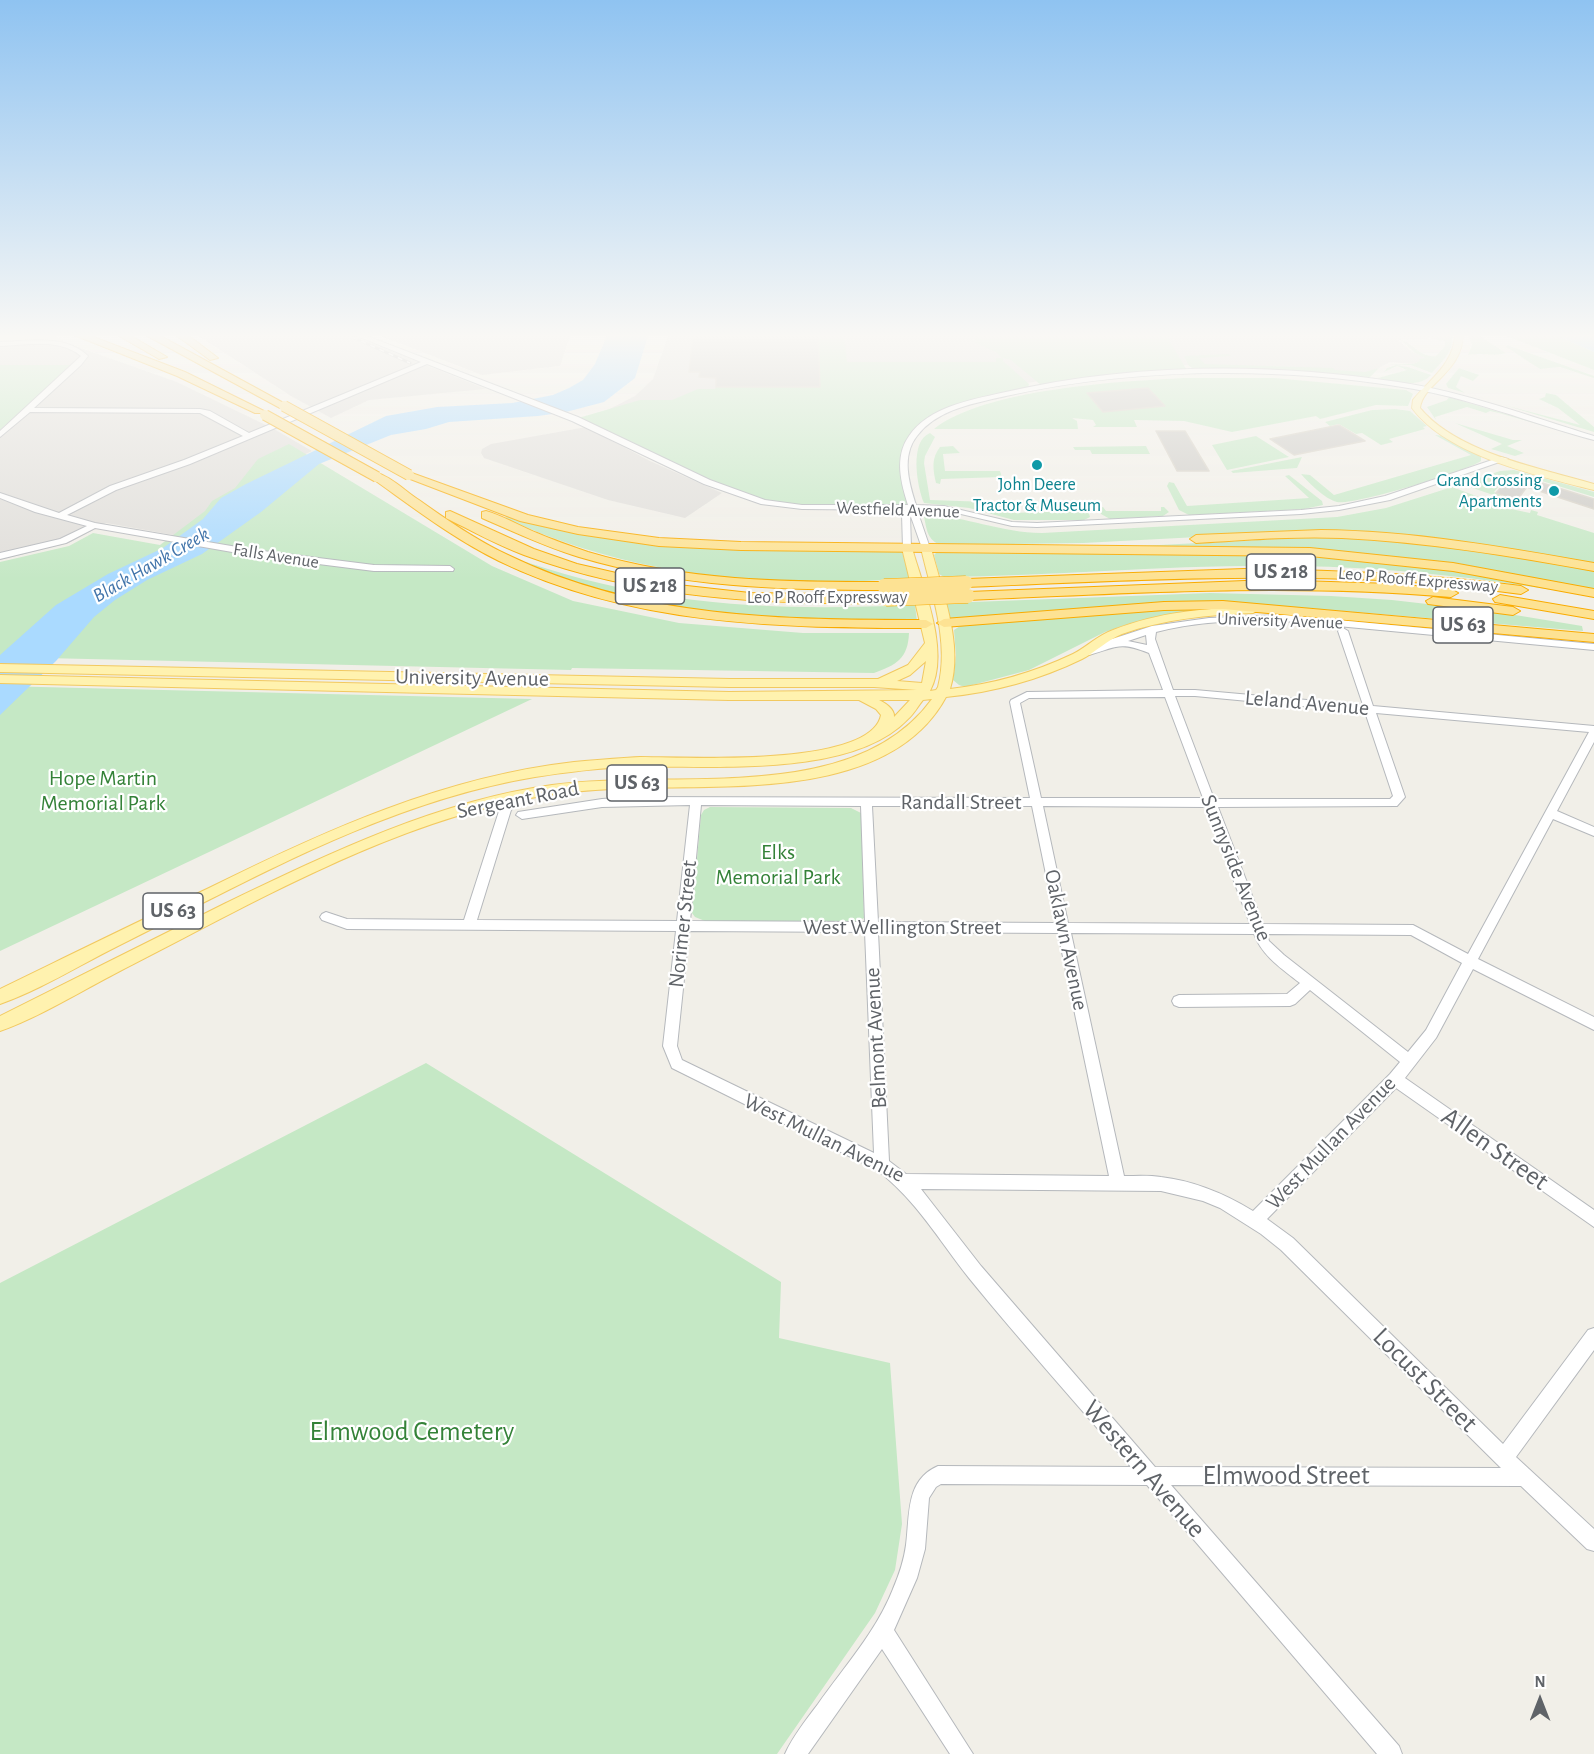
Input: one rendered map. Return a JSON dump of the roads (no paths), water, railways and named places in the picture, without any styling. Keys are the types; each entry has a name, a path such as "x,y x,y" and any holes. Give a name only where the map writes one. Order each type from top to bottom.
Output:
{"highway":[{"path":"265,415 377,477 426,507 467,538 535,573 581,589 633,604 753,622 812,625 926,624"},
{"name":"Leo P Rooff Expressway","path":"300,415 409,475 541,541 589,557 646,571 703,581 885,593"},
{"path":"449,494 540,522 637,540 714,546 1274,551 1346,555 1471,569 1594,593"},
{"name":"Leo P Rooff Expressway","path":"426,507 528,552 604,576 648,586 755,599 967,590 1210,587 1425,600 1590,620"},
{"path":"1015,548 1337,534 1446,543 1594,567"},
{"name":"Leo P Rooff Expressway","path":"967,590 1250,572 1353,573 1470,583 1594,603"},
{"path":"944,623 1195,605 1259,606 1331,613"},
{"name":"US 63","path":"1331,613 1594,638"}],"main road":[{"path":"1420,415 1436,428 1465,443 1504,459 1594,487"},
{"path":"907,548 931,642 933,668 923,692"},
{"name":"Sergeant Road","path":"0,1024 358,846 424,821 527,794 632,783 754,783 811,775 848,764 886,748 915,727 942,694 948,677 950,660 944,623 926,548"},
{"name":"US 63","path":"1080,655 1100,640 1122,630 1181,615 1241,610 1331,613"},
{"path":"926,624 944,623"},
{"path":"874,683 895,678 912,669 925,654 931,642"},
{"name":"University Avenue","path":"0,669 719,683 874,683 942,694 1018,681 1054,668 1080,655"},
{"name":"University Avenue","path":"0,679 729,696 856,696 923,692"},
{"name":"Sergeant Road","path":"0,996 301,849 347,828 415,802 488,782 599,764 756,763 805,758 844,749 879,734 904,715 923,692"},
{"path":"856,696 874,702 885,710 888,720 879,734"}],"street":[{"path":"0,435 23,415"},
{"path":"208,415 249,436"},
{"path":"59,516 102,493 300,415"},
{"name":"Westfield Avenue","path":"564,415 707,482 764,502 802,507 911,507 959,510 1006,522 1037,525 1311,511 1373,501 1504,459"},
{"path":"926,548 911,507 904,458 905,450 915,432 940,415"},
{"path":"1516,415 1594,438"},
{"name":"Falls Avenue","path":"0,495 59,516 153,536 255,553 374,568 450,570"},
{"path":"907,548 906,514 911,507"},
{"path":"0,556 63,541 94,525"},
{"name":"University Avenue","path":"1080,655 1152,629 1207,619 1284,618 1594,646"},
{"name":"Sunnyside Avenue","path":"1152,629 1150,639 1153,651 1257,930 1271,952 1410,1061"},
{"path":"1342,631 1368,709"},
{"path":"1108,644 1136,644 1153,651"},
{"name":"Leland Avenue","path":"1020,698 1087,693 1168,693 1368,709 1594,731"},
{"name":"Oaklawn Avenue","path":"1020,698 1015,702 1118,1184"},
{"name":"Randall Street","path":"522,815 602,803 1393,803 1399,797 1368,709"},
{"name":"West Mullan Avenue","path":"670,1046 677,1064 687,1071 882,1165 903,1181 1161,1184 1183,1188 1226,1203 1256,1220 1395,1080 1431,1034 1594,731"},
{"path":"469,924 506,808 527,794"},
{"name":"Norimer Street","path":"670,1046 696,802"},
{"name":"Belmont Avenue","path":"866,802 882,1165"},
{"path":"1551,813 1594,832"},
{"name":"West Wellington Street","path":"326,917 347,924 1413,930 1470,963 1502,976 1594,1024"},
{"path":"1179,1001 1290,1000 1309,983"},
{"name":"Allen Street","path":"1395,1080 1594,1219"},
{"name":"Western Avenue","path":"903,1181 924,1203 975,1272 1390,1754"},
{"name":"Locust Street","path":"1256,1220 1287,1244 1504,1458 1594,1542"},
{"path":"1504,1458 1594,1336"},
{"name":"Elmwood Street","path":"883,1632 909,1573 915,1549 919,1501 923,1489 928,1480 938,1475 1526,1477"},
{"path":"796,1754 811,1728 883,1632 962,1754"}],"water":[{"name":"Black Hawk Creek","path":"546,415 449,422 426,429 391,435 319,464 261,512 202,554 147,580 115,600 94,617 56,661 0,715 0,655 56,605 108,574 163,548 203,519 221,498 386,416"}],"place":[{"name":"John Deere Tractor & Museum","path":"1037,465"},
{"name":"Grand Crossing Apartments","path":"1554,491"}],"park label":[{"name":"Hope Martin Memorial Park","path":"103,790"},
{"name":"Elks Memorial Park","path":"778,864"},
{"name":"Elmwood Cemetery","path":"412,1432"}]}
